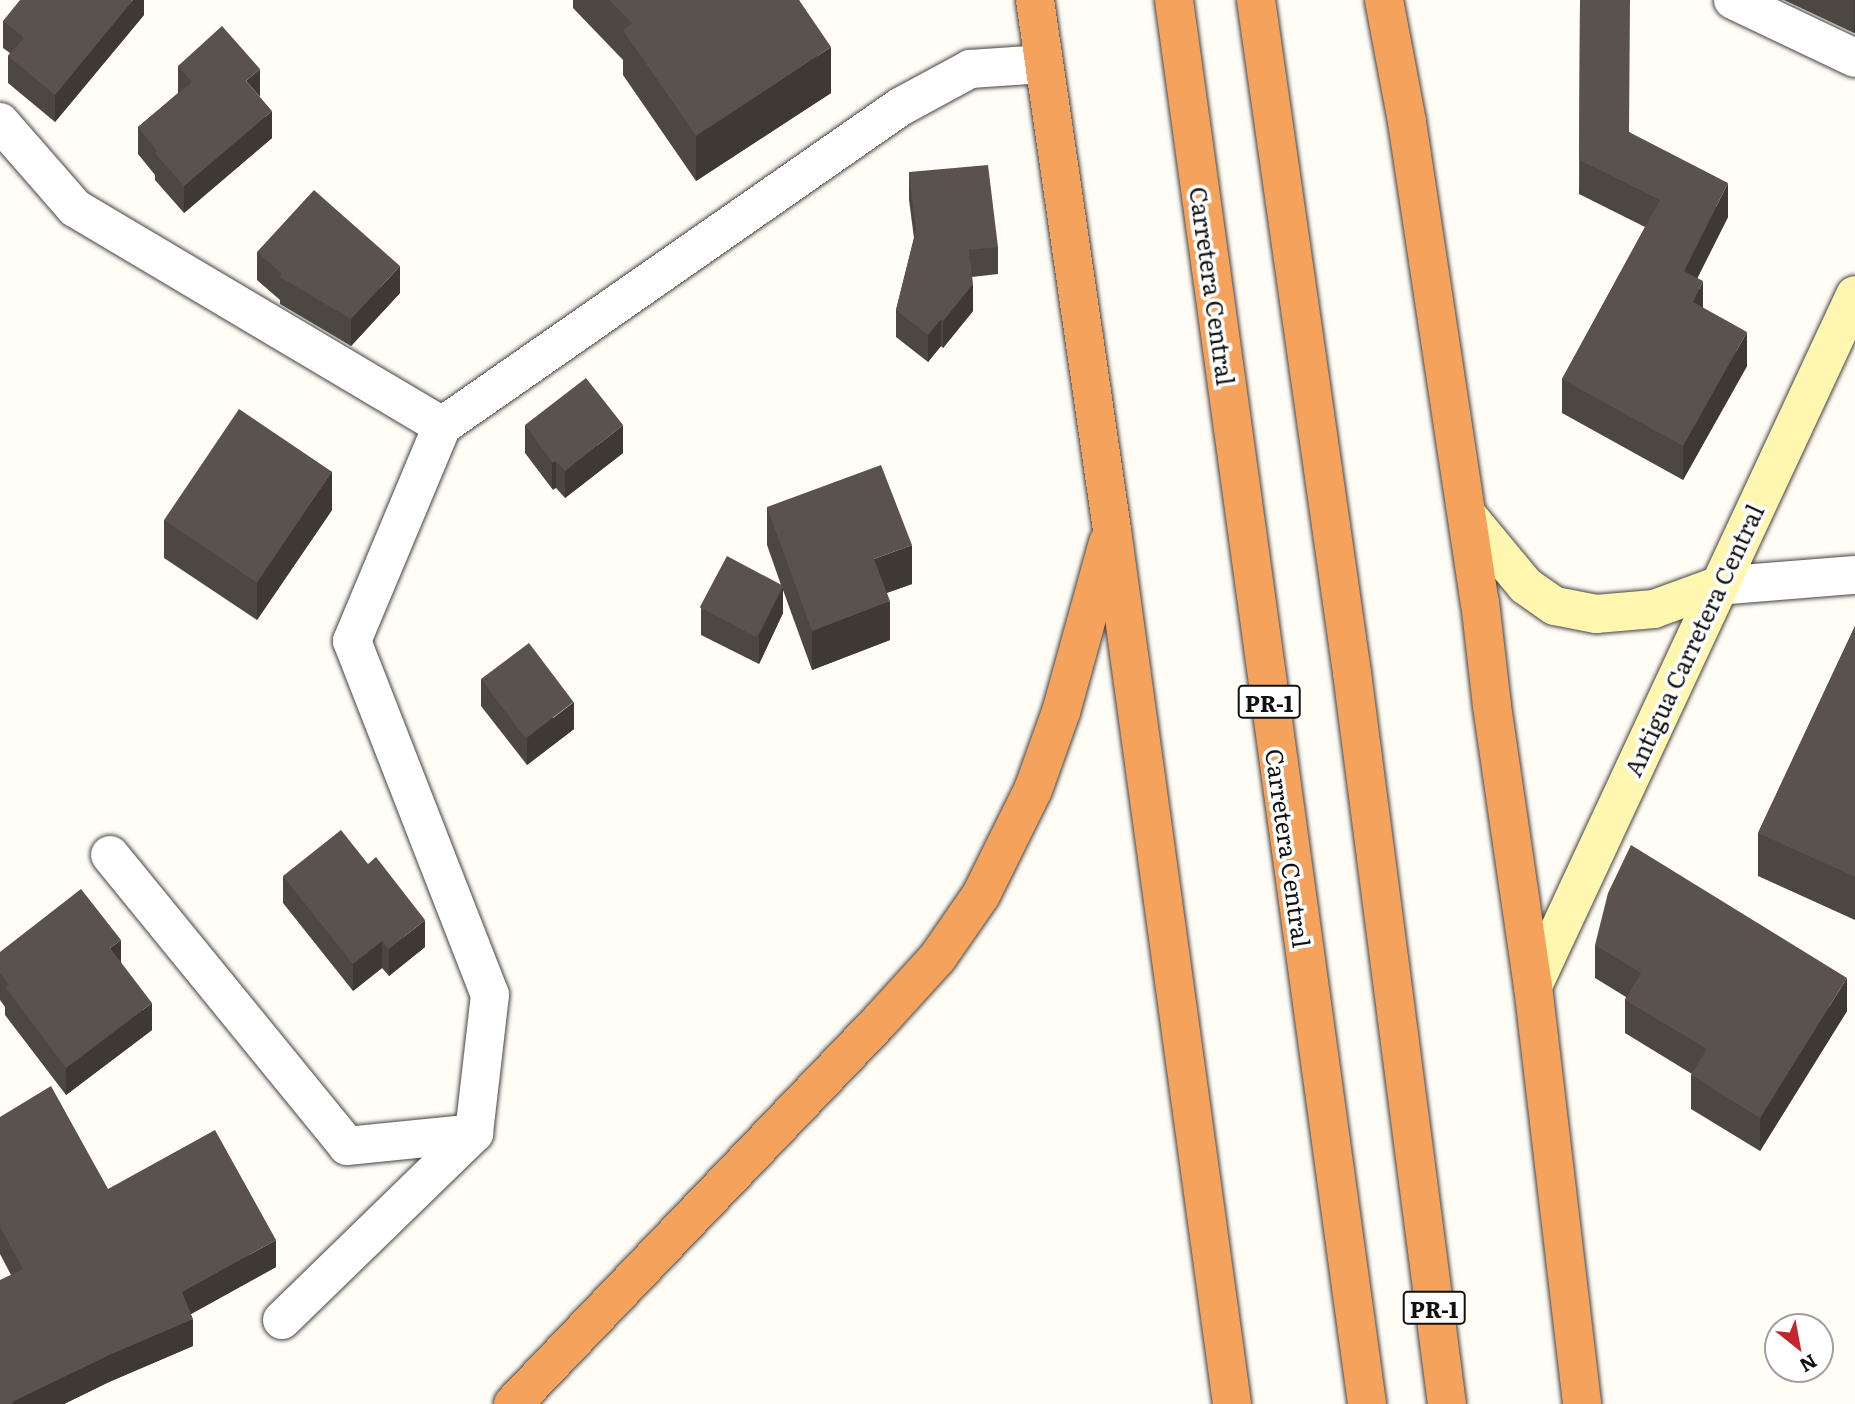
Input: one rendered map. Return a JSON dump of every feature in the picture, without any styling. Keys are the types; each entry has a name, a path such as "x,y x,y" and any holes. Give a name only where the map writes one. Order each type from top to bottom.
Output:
{"highway":[{"path":"1035,0 1112,530 1232,1404"},
{"name":"Carretera Central","path":"1174,0 1367,1404"},
{"name":"PR-1","path":"1256,0 1352,673 1447,1404"},
{"path":"1384,0 1407,122 1467,515 1533,986 1582,1404"},
{"path":"513,1404 878,1023 938,957 981,895 1033,790 1061,712 1112,530"}],"street":[{"path":"1733,0 1855,58"},
{"path":"282,1320 474,1133 490,995 352,641 442,426 900,107 970,69 1044,64"},
{"path":"0,122 75,208 442,426"},
{"name":"Antigua Carretera Central","path":"1533,986 1717,586 1855,295"},
{"path":"1467,515 1526,586 1555,606 1596,614 1654,609 1717,586 1855,575"},
{"path":"110,855 347,1146 474,1133"}],"building":[{"path":"20,0 133,0 55,95 8,56 24,38 3,21"},
{"path":"609,0 799,0 831,47 696,136 623,30 632,23"},
{"path":"1580,0 1630,0 1629,132 1728,183 1684,271 1703,281 1693,302 1747,332 1683,446 1562,379 1660,200 1579,160"},
{"path":"222,26 260,69 246,81 272,111 184,186 155,153 157,151 138,127 192,82 178,66"},
{"path":"988,165 998,247 969,250 973,284 928,335 896,310 916,230 909,172"},
{"path":"314,190 400,266 351,319 280,277 282,274 257,252"},
{"path":"586,378 623,425 565,471 556,461 553,463 525,425"},
{"path":"239,409 332,472 257,583 164,520"},
{"path":"881,465 912,545 874,559 890,601 812,631 767,507"},
{"path":"727,556 784,586 756,637 700,607"},
{"path":"1855,626 1855,877 1758,833"},
{"path":"529,643 574,702 526,738 481,679"},
{"path":"341,830 368,864 376,857 425,920 389,949 382,941 353,964 283,876"},
{"path":"1631,845 1847,978 1760,1118 1691,1075 1707,1049 1625,1000 1641,973 1595,945 1608,893"},
{"path":"81,889 121,940 110,948 152,1003 66,1068 5,987 9,985 0,973 0,952"},
{"path":"51,1086 108,1189 215,1130 276,1240 182,1292 193,1319 109,1355 12,1402 13,1404 0,1404 0,1280 23,1269 0,1227 0,1117"}]}
